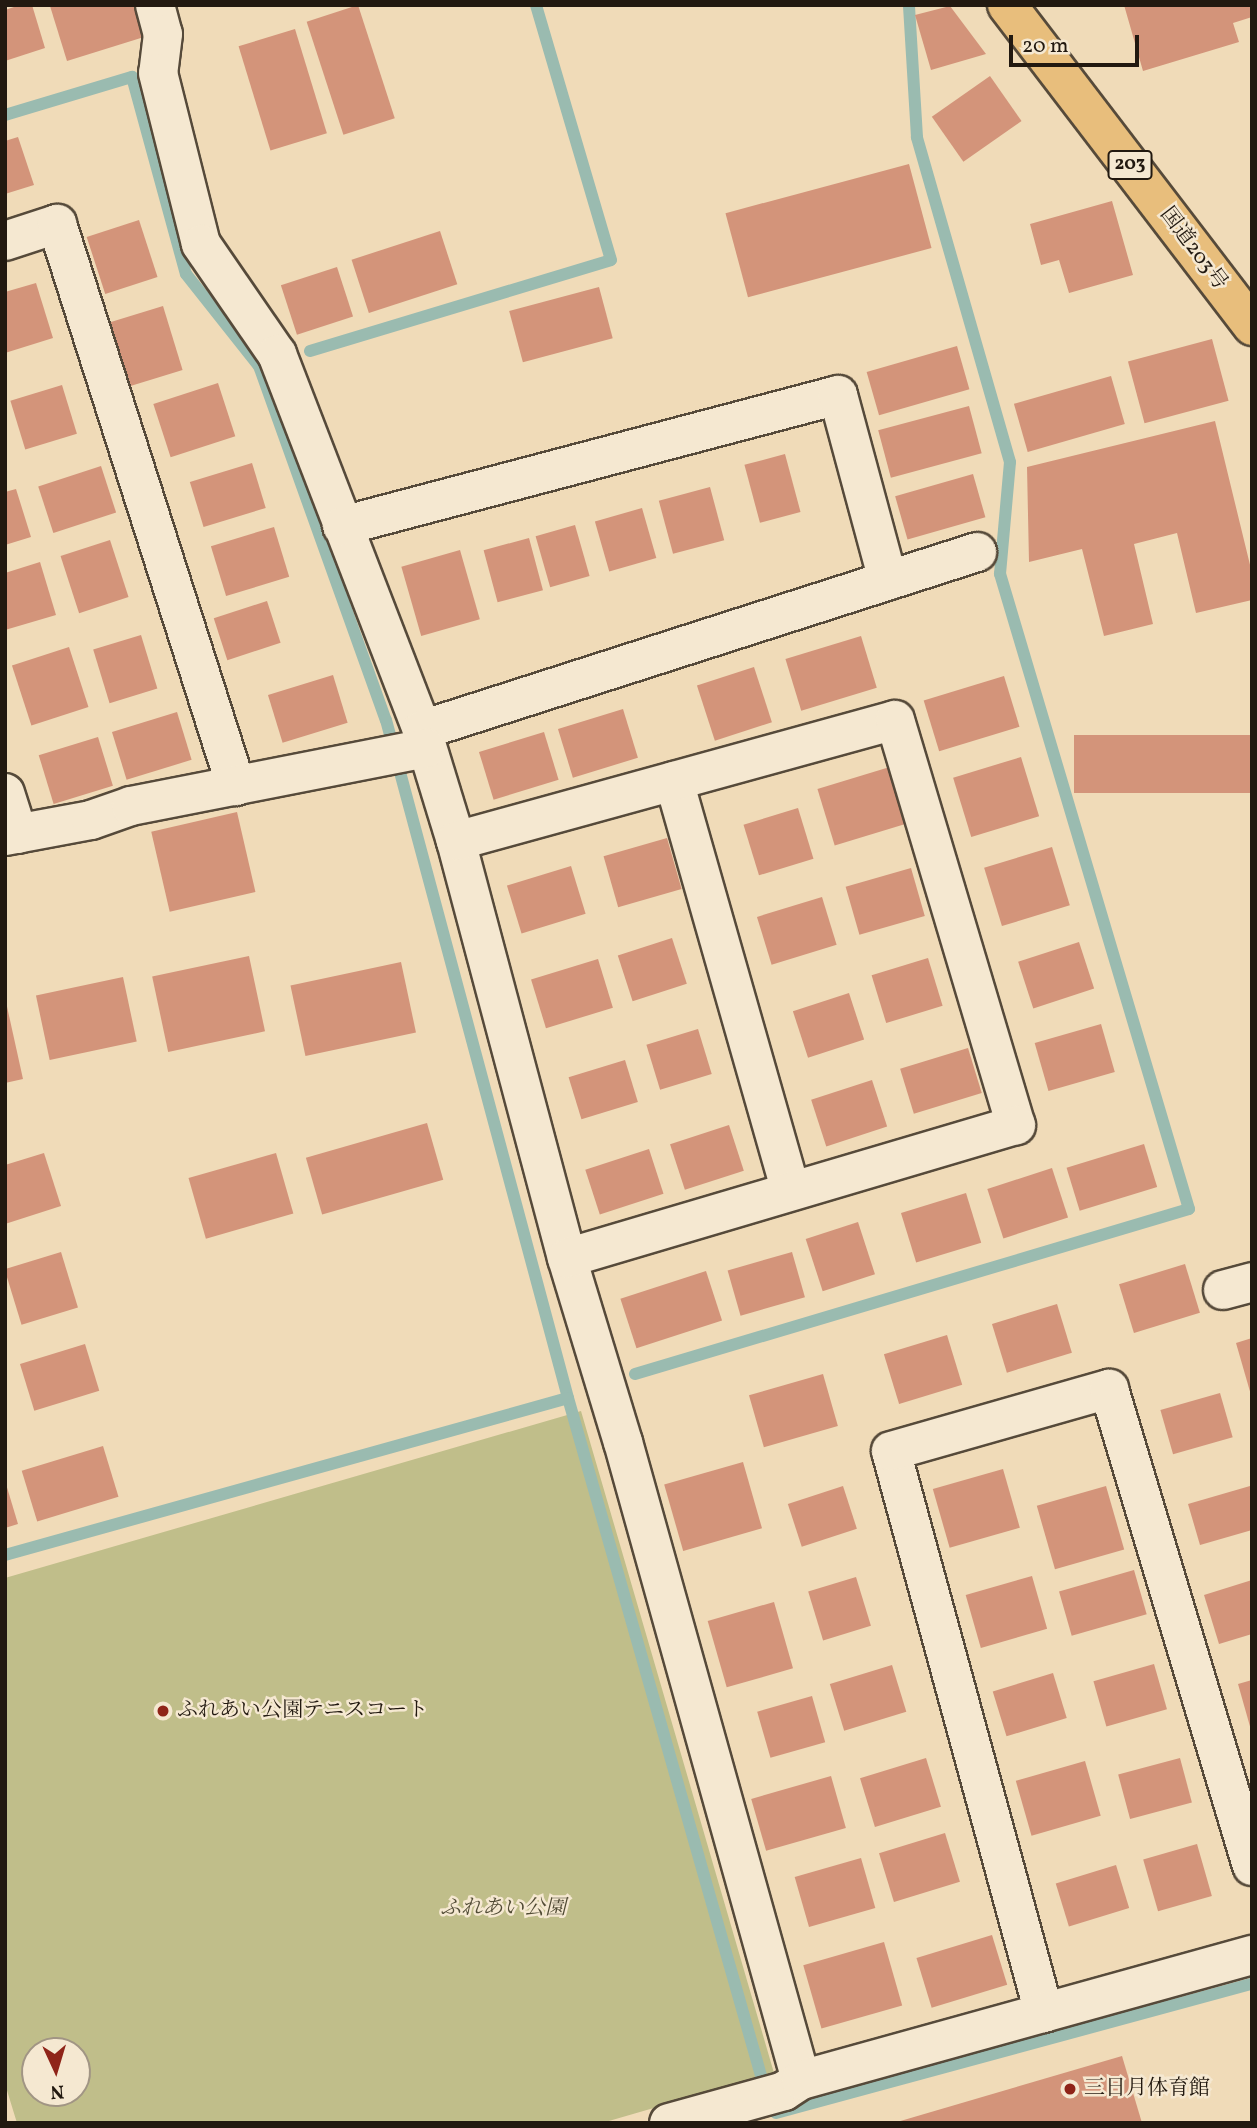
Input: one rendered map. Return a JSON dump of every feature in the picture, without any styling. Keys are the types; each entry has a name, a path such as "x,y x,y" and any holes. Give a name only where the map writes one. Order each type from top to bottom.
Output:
{"highway":[{"name":"国道203号","path":"1007,5 1252,326"}],"street":[{"path":"155,5 163,34 158,73 201,244 276,354 424,739 456,841 567,1258 623,1442 792,2085"},
{"path":"5,241 57,224 236,786"},
{"path":"342,526 838,395 888,580"},
{"path":"5,793 11,835 91,820 131,806 376,757 888,580 977,552"},
{"path":"456,841 895,720 1016,1125 567,1258"},
{"path":"674,781 792,1191"},
{"path":"1044,2013 891,1451 1109,1389 1252,1866"},
{"path":"669,2123 792,2085 1252,1955"}],"green space":[{"name":"ふれあい公園","path":"581,1411 774,2073 602,2123 17,2123 5,2084 5,1578"}],"building":[{"path":"20,5 32,5 45,48 5,61 5,10"},
{"path":"134,5 144,37 67,61 50,6"},
{"path":"358,5 395,118 343,135 307,22"},
{"path":"1124,5 1252,5 1252,17 1233,23 1239,42 1143,71"},
{"path":"950,6 986,54 931,70 915,15"},
{"path":"295,29 327,133 270,150 239,46"},
{"path":"990,76 1022,121 963,162 932,117"},
{"path":"18,137 34,185 5,194 5,141"},
{"path":"909,164 932,248 748,297 725,213"},
{"path":"1112,201 1133,275 1069,293 1059,260 1041,265 1030,224"},
{"path":"139,220 158,277 105,294 87,237"},
{"path":"440,231 457,284 369,313 352,260"},
{"path":"337,267 353,316 297,335 281,285"},
{"path":"36,283 53,338 5,353 5,292"},
{"path":"599,287 613,338 523,362 509,311"},
{"path":"163,306 183,370 128,387 108,323"},
{"path":"1212,339 1229,401 1145,423 1128,362"},
{"path":"957,346 969,389 879,415 867,372"},
{"path":"1111,376 1125,424 1028,452 1014,404"},
{"path":"218,383 235,436 171,457 153,404"},
{"path":"62,385 77,434 25,450 10,401"},
{"path":"969,406 982,453 891,478 878,430"},
{"path":"1215,421 1252,573 1252,600 1196,613 1177,533 1134,544 1153,624 1104,636 1082,549 1029,562 1027,467"},
{"path":"785,454 801,512 760,523 744,465"},
{"path":"252,463 266,508 204,527 190,482"},
{"path":"101,466 116,513 53,533 38,486"},
{"path":"973,474 985,517 908,540 895,496"},
{"path":"710,487 724,540 673,554 659,501"},
{"path":"16,489 31,537 5,545 5,492"},
{"path":"642,508 656,558 609,571 595,522"},
{"path":"575,525 590,576 550,587 536,536"},
{"path":"274,527 289,577 226,596 211,546"},
{"path":"529,538 543,590 498,602 484,550"},
{"path":"110,540 129,597 79,613 61,556"},
{"path":"460,550 480,619 421,636 401,567"},
{"path":"40,562 56,615 5,630 5,573"},
{"path":"267,601 281,643 227,660 214,618"},
{"path":"141,635 157,689 110,703 93,650"},
{"path":"861,636 877,688 801,711 785,659"},
{"path":"69,647 88,707 31,725 12,666"},
{"path":"754,667 772,722 715,741 697,686"},
{"path":"333,675 348,723 283,743 268,695"},
{"path":"1004,676 1019,727 939,751 924,701"},
{"path":"623,709 638,758 573,778 558,729"},
{"path":"177,712 192,760 127,780 112,732"},
{"path":"544,732 559,780 494,800 479,752"},
{"path":"1074,735 1252,735 1252,793 1074,793"},
{"path":"98,737 113,786 54,804 39,755"},
{"path":"1021,757 1039,816 971,837 953,778"},
{"path":"893,766 910,822 835,846 817,789"},
{"path":"798,808 813,859 759,875 743,825"},
{"path":"237,812 255,892 170,912 151,832"},
{"path":"667,838 682,889 618,907 604,856"},
{"path":"1052,847 1070,905 1002,926 984,868"},
{"path":"571,866 586,914 522,933 507,886"},
{"path":"911,868 925,916 859,935 846,887"},
{"path":"822,897 837,945 772,965 757,917"},
{"path":"672,938 687,984 633,1001 618,956"},
{"path":"1079,942 1094,989 1033,1008 1018,962"},
{"path":"249,956 265,1031 168,1052 152,977"},
{"path":"928,958 943,1006 886,1023 872,975"},
{"path":"598,959 613,1008 546,1028 531,979"},
{"path":"401,962 416,1032 305,1056 290,985"},
{"path":"123,977 137,1042 50,1060 36,996"},
{"path":"849,993 864,1040 808,1058 793,1011"},
{"path":"5,1003 23,1079 5,1083"},
{"path":"1101,1024 1115,1072 1048,1091 1035,1043"},
{"path":"698,1029 712,1074 660,1090 646,1045"},
{"path":"968,1048 982,1093 914,1114 900,1069"},
{"path":"625,1060 638,1102 581,1119 569,1077"},
{"path":"872,1080 887,1127 826,1146 811,1100"},
{"path":"427,1123 443,1180 322,1214 306,1158"},
{"path":"729,1125 744,1171 685,1190 670,1144"},
{"path":"1144,1144 1157,1187 1080,1211 1067,1168"},
{"path":"649,1149 664,1194 600,1214 585,1170"},
{"path":"44,1153 61,1206 5,1224 5,1165"},
{"path":"276,1153 293,1214 206,1239 189,1178"},
{"path":"1052,1168 1068,1217 1003,1238 987,1189"},
{"path":"966,1193 981,1243 916,1263 901,1213"},
{"path":"858,1222 875,1274 823,1291 806,1239"},
{"path":"61,1252 78,1307 22,1325 5,1269"},
{"path":"792,1252 805,1297 741,1316 728,1270"},
{"path":"1185,1264 1200,1313 1134,1333 1119,1284"},
{"path":"706,1271 722,1320 636,1348 620,1299"},
{"path":"1057,1304 1072,1353 1007,1373 992,1324"},
{"path":"947,1335 962,1385 899,1404 884,1354"},
{"path":"1252,1338 1252,1395 1251,1395 1236,1343"},
{"path":"85,1344 99,1391 34,1411 20,1364"},
{"path":"823,1374 838,1426 764,1447 749,1395"},
{"path":"1220,1393 1233,1437 1173,1454 1160,1410"},
{"path":"103,1446 118,1497 37,1522 22,1471"},
{"path":"743,1462 762,1528 683,1551 664,1485"},
{"path":"1003,1469 1020,1528 950,1548 933,1489"},
{"path":"5,1485 18,1524 5,1528"},
{"path":"843,1486 857,1529 802,1547 788,1504"},
{"path":"1106,1486 1124,1549 1055,1569 1037,1506"},
{"path":"1250,1486 1252,1530 1200,1545 1188,1504"},
{"path":"1134,1570 1147,1614 1072,1636 1059,1591"},
{"path":"1032,1576 1047,1629 981,1648 966,1595"},
{"path":"856,1577 871,1626 823,1640 808,1592"},
{"path":"1252,1580 1252,1634 1219,1644 1204,1595"},
{"path":"774,1602 793,1668 727,1687 708,1621"},
{"path":"1154,1664 1167,1709 1106,1727 1093,1681"},
{"path":"892,1665 906,1712 844,1731 830,1684"},
{"path":"1053,1673 1067,1718 1006,1736 993,1691"},
{"path":"1252,1680 1252,1730 1251,1730 1238,1684"},
{"path":"812,1696 825,1742 770,1758 757,1712"},
{"path":"926,1758 941,1807 875,1827 860,1778"},
{"path":"1180,1758 1192,1802 1130,1819 1118,1775"},
{"path":"1085,1761 1101,1816 1032,1836 1016,1781"},
{"path":"831,1776 846,1828 766,1851 751,1799"},
{"path":"945,1833 960,1882 894,1902 879,1853"},
{"path":"1197,1844 1212,1896 1158,1911 1143,1859"},
{"path":"861,1858 875,1908 809,1927 795,1877"},
{"path":"1116,1865 1129,1908 1069,1926 1056,1883"},
{"path":"992,1935 1007,1985 932,2008 916,1958"},
{"path":"884,1942 902,2005 821,2029 803,1965"},
{"name":"三日月体育館","path":"1122,2056 1142,2123 897,2123 897,2122"}],"waterway":[{"path":"310,351 611,260 536,5"},
{"path":"635,1374 1189,1209 1000,574 1010,462 917,137 909,5"},
{"path":"5,115 132,77 186,274 259,366 386,720 568,1398 766,2093"},
{"path":"5,1555 568,1398"},
{"path":"776,2113 1252,1984"}],"place":[{"name":"ふれあい公園テニスコート","path":"163,1711"},
{"name":"三日月体育館","path":"1070,2089"}]}
